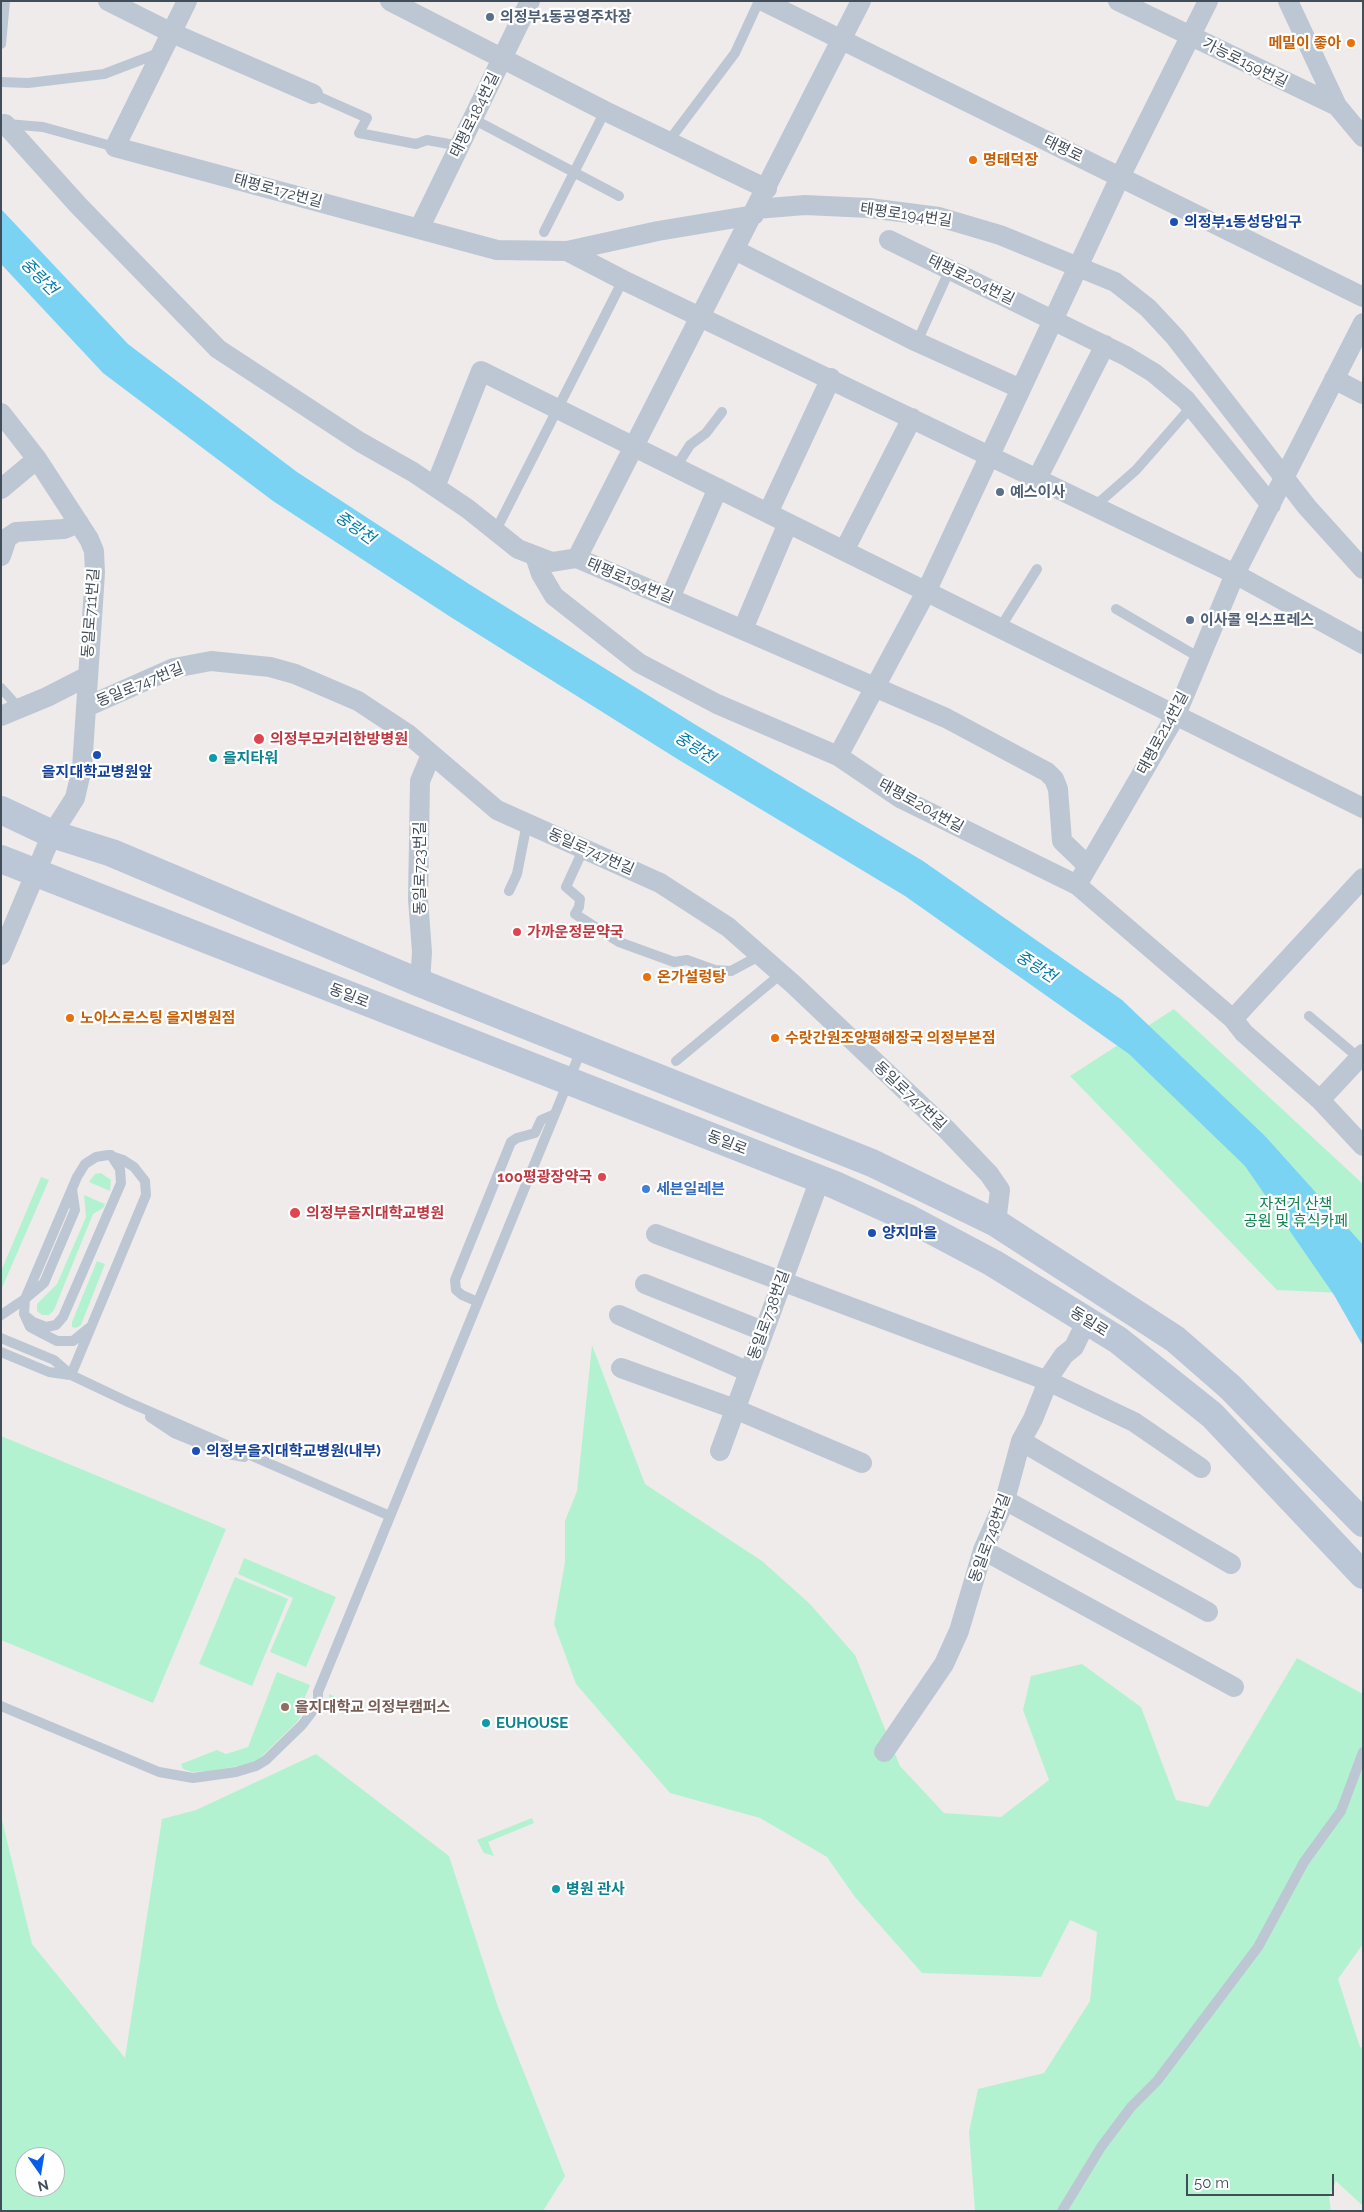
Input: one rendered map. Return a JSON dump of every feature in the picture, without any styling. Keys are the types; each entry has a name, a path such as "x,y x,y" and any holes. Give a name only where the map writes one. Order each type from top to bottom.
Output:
{"street":[{"path":"108,1 172,33 314,94"},
{"path":"115,147 187,1"},
{"path":"390,1 605,111 767,189"},
{"name":"태평로184번길","path":"419,229 530,1"},
{"name":"태평로","path":"764,1 1363,297"},
{"name":"태평로194번길","path":"861,1 843,40 578,558 876,687"},
{"name":"가능로159번길","path":"1118,1 1337,106 1363,137"},
{"path":"838,756 926,592 981,478 988,455 1021,389 1120,177 1208,1"},
{"path":"1288,1 1337,106"},
{"path":"3,123 84,212 218,349 360,442 413,472 496,530 518,549 552,562 578,558"},
{"name":"태평로172번길","path":"115,147 497,250 567,251"},
{"name":"태평로194번길","path":"755,212 805,205 869,208 939,217 1000,235 1079,266"},
{"path":"567,251 755,212"},
{"name":"태평로204번길","path":"889,240 1105,345 1154,373 1192,406 1271,505"},
{"path":"736,250 917,342 1021,389"},
{"path":"567,251 623,280 831,378 1235,574 1363,644"},
{"path":"1079,266 1115,282 1148,308 1196,362 1286,477 1307,507 1363,569"},
{"name":"태평로214번길","path":"1077,885 1176,715 1235,574 1363,323"},
{"path":"1037,479 1105,345"},
{"path":"435,488 481,371 1363,808"},
{"path":"768,513 831,378"},
{"path":"1334,379 1363,394"},
{"name":"동일로711번길","path":"1,413 37,459 79,524 94,552 95,573 82,768 75,798 52,834 1,955"},
{"path":"844,551 912,418"},
{"path":"1,489 37,459"},
{"path":"670,598 718,488"},
{"path":"743,629 788,523"},
{"path":"1,556 7,538 16,532 64,529 79,524"},
{"name":"태평로204번길","path":"535,556 540,574 554,596 639,663 717,704 838,756 900,798 1077,885 1233,1019 1244,1034 1320,1100 1363,1146"},
{"name":"동일로747번길","path":"86,707 174,668 211,661 251,664 295,674 358,701 408,734 431,756 496,810 660,883 728,927 762,955 946,1129 989,1174 1000,1190 996,1223"},
{"path":"10,712 88,676"},
{"path":"876,687 946,718 1047,772 1054,779 1058,789 1062,841 1066,847 1088,866"},
{"name":"동일로723번길","path":"420,983 422,952 418,899 420,781 431,756"},
{"path":"1,810 52,834 112,853 420,983 872,1163 996,1223 1175,1339 1230,1387 1363,1523"},
{"name":"동일로","path":"1,859 820,1179 910,1219 993,1263 1118,1340 1212,1415 1363,1575"},
{"path":"1233,1019 1363,878"},
{"path":"1320,1100 1361,1056"},
{"name":"동일로738번길","path":"720,1451 820,1179"},
{"path":"656,1234 1048,1381 1134,1422 1201,1468"},
{"path":"646,1284 763,1331"},
{"path":"620,1314 749,1372"},
{"name":"동일로748번길","path":"884,1752 944,1664 952,1647 959,1631 982,1550 1005,1500 1021,1441 1033,1419 1048,1381 1064,1356 1074,1347 1086,1320"},
{"path":"621,1368 735,1409 862,1463"},
{"path":"1021,1441 1231,1564"},
{"path":"1005,1500 1208,1612"},
{"path":"982,1550 1234,1687"}],"lane":[{"path":"1,44 5,1"},
{"path":"668,142 735,53 759,1"},
{"path":"1,82 28,83 104,74 163,51"},
{"path":"314,94 367,118 359,133 416,144 427,140 460,146"},
{"path":"544,232 605,111"},
{"path":"473,119 619,196"},
{"path":"3,123 43,127 115,147"},
{"path":"917,342 950,269"},
{"path":"496,530 623,280"},
{"path":"1094,506 1136,470 1192,406"},
{"path":"676,467 690,445 706,433 722,412"},
{"path":"1000,628 1037,569"},
{"path":"1116,609 1200,658"},
{"path":"1,688 10,712"},
{"path":"509,891 517,874 527,823"},
{"path":"583,850 566,887 580,899 580,907 575,914 619,942 674,962 687,960 731,971 745,966 762,955"},
{"path":"676,1061 781,974"},
{"path":"1309,1016 1361,1056"},
{"path":"1,1706 159,1772 193,1778 236,1772 256,1766 266,1760 302,1725 317,1707 318,1692 582,1047"},
{"path":"478,1302 462,1295 456,1290 455,1280 511,1142 517,1138 535,1133 542,1120 555,1114"},
{"path":"24,1304 30,1320 39,1325 53,1326 60,1322 121,1183 120,1169 111,1155"},
{"path":"71,1375 93,1324 146,1195 145,1181 139,1171 129,1163 111,1155 98,1156 89,1161 79,1173 24,1304 25,1320 30,1328 57,1341 76,1339 93,1324"},
{"path":"1,1315 24,1304"},
{"path":"1,1338 54,1360 71,1375 128,1402 390,1516"},
{"path":"1,1352 49,1372 71,1375"},
{"path":"1062,2211 1106,2141 1131,2107 1157,2081 1258,1946 1304,1862 1341,1810 1363,1752"}],"green space":[{"name":"자전거 산책 공원 및 휴식카페","path":"1174,1009 1363,1184 1363,1294 1277,1290 1070,1076"},
{"path":"101,1173 111,1180 110,1191 89,1182 95,1174"},
{"path":"41,1177 49,1180 1,1290 1,1271"},
{"path":"84,1195 105,1204 103,1208 93,1214 54,1310 49,1315 42,1315 37,1311 37,1304 57,1284 86,1217"},
{"path":"97,1261 105,1264 81,1325 76,1328 72,1327 72,1322"},
{"path":"592,1345 645,1484 762,1561 809,1603 855,1655 900,1766 944,1813 1001,1817 1049,1780 1023,1710 1031,1676 1082,1664 1141,1707 1176,1800 1208,1807 1297,1658 1363,1694 1363,1944 1338,1979 1360,2047 1363,2048 1363,2206 1336,2181 1329,2197 1331,2211 975,2211 969,2132 978,2089 1044,2073 1090,2001 1097,1932 1070,1920 1041,1977 922,1973 855,1897 827,1857 760,1818 670,1793 576,1684 554,1624 565,1562 565,1521 577,1491"},
{"path":"1,1436 226,1529 153,1703 1,1640"},
{"path":"244,1558 336,1597 306,1667 270,1652 293,1598 238,1574"},
{"path":"235,1577 288,1599 252,1686 199,1664"},
{"path":"277,1672 310,1685 305,1697 306,1708 296,1723 260,1758 250,1764 209,1771 192,1772 183,1769 181,1764 217,1750 226,1754 248,1747"},
{"path":"329,1694 351,1703 346,1715 333,1708"},
{"path":"316,1754 449,1856 498,2007 565,2176 543,2211 1,2211 1,1816 32,1944 125,2058 162,1819 196,1810"},
{"path":"532,1818 534,1823 488,1842 494,1856 484,1853 477,1840"}],"water":[{"name":"중랑천","path":"1,209 128,344 297,472 469,584 696,725 923,861 1122,1000 1265,1136 1363,1245 1363,1346 1334,1295 1245,1166 1129,1054 905,896 679,760 449,616 273,501 103,373 1,264"}],"place":[{"name":"의정부1동공영주차장","path":"490,17"},
{"name":"메밀이 좋아","path":"1351,43"},
{"name":"명태덕장","path":"973,160"},
{"name":"의정부1동성당입구","path":"1174,222"},
{"name":"예스이사","path":"1000,492"},
{"name":"이사콜 익스프레스","path":"1190,620"},
{"name":"의정부모커리한방병원","path":"259,739"},
{"name":"을지대학교병원앞","path":"97,755"},
{"name":"을지타워","path":"213,758"},
{"name":"가까운정문약국","path":"517,932"},
{"name":"온가설렁탕","path":"647,977"},
{"name":"노아스로스팅 을지병원점","path":"70,1018"},
{"name":"수랏간원조양평해장국 의정부본점","path":"775,1038"},
{"name":"100평광장약국","path":"602,1177"},
{"name":"세븐일레븐","path":"646,1189"},
{"name":"의정부을지대학교병원","path":"295,1213"},
{"name":"양지마을","path":"872,1233"},
{"name":"의정부을지대학교병원(내부)","path":"196,1451"},
{"name":"을지대학교 의정부캠퍼스","path":"285,1707"},
{"name":"EUHOUSE","path":"486,1723"},
{"name":"병원 관사","path":"556,1889"}]}
